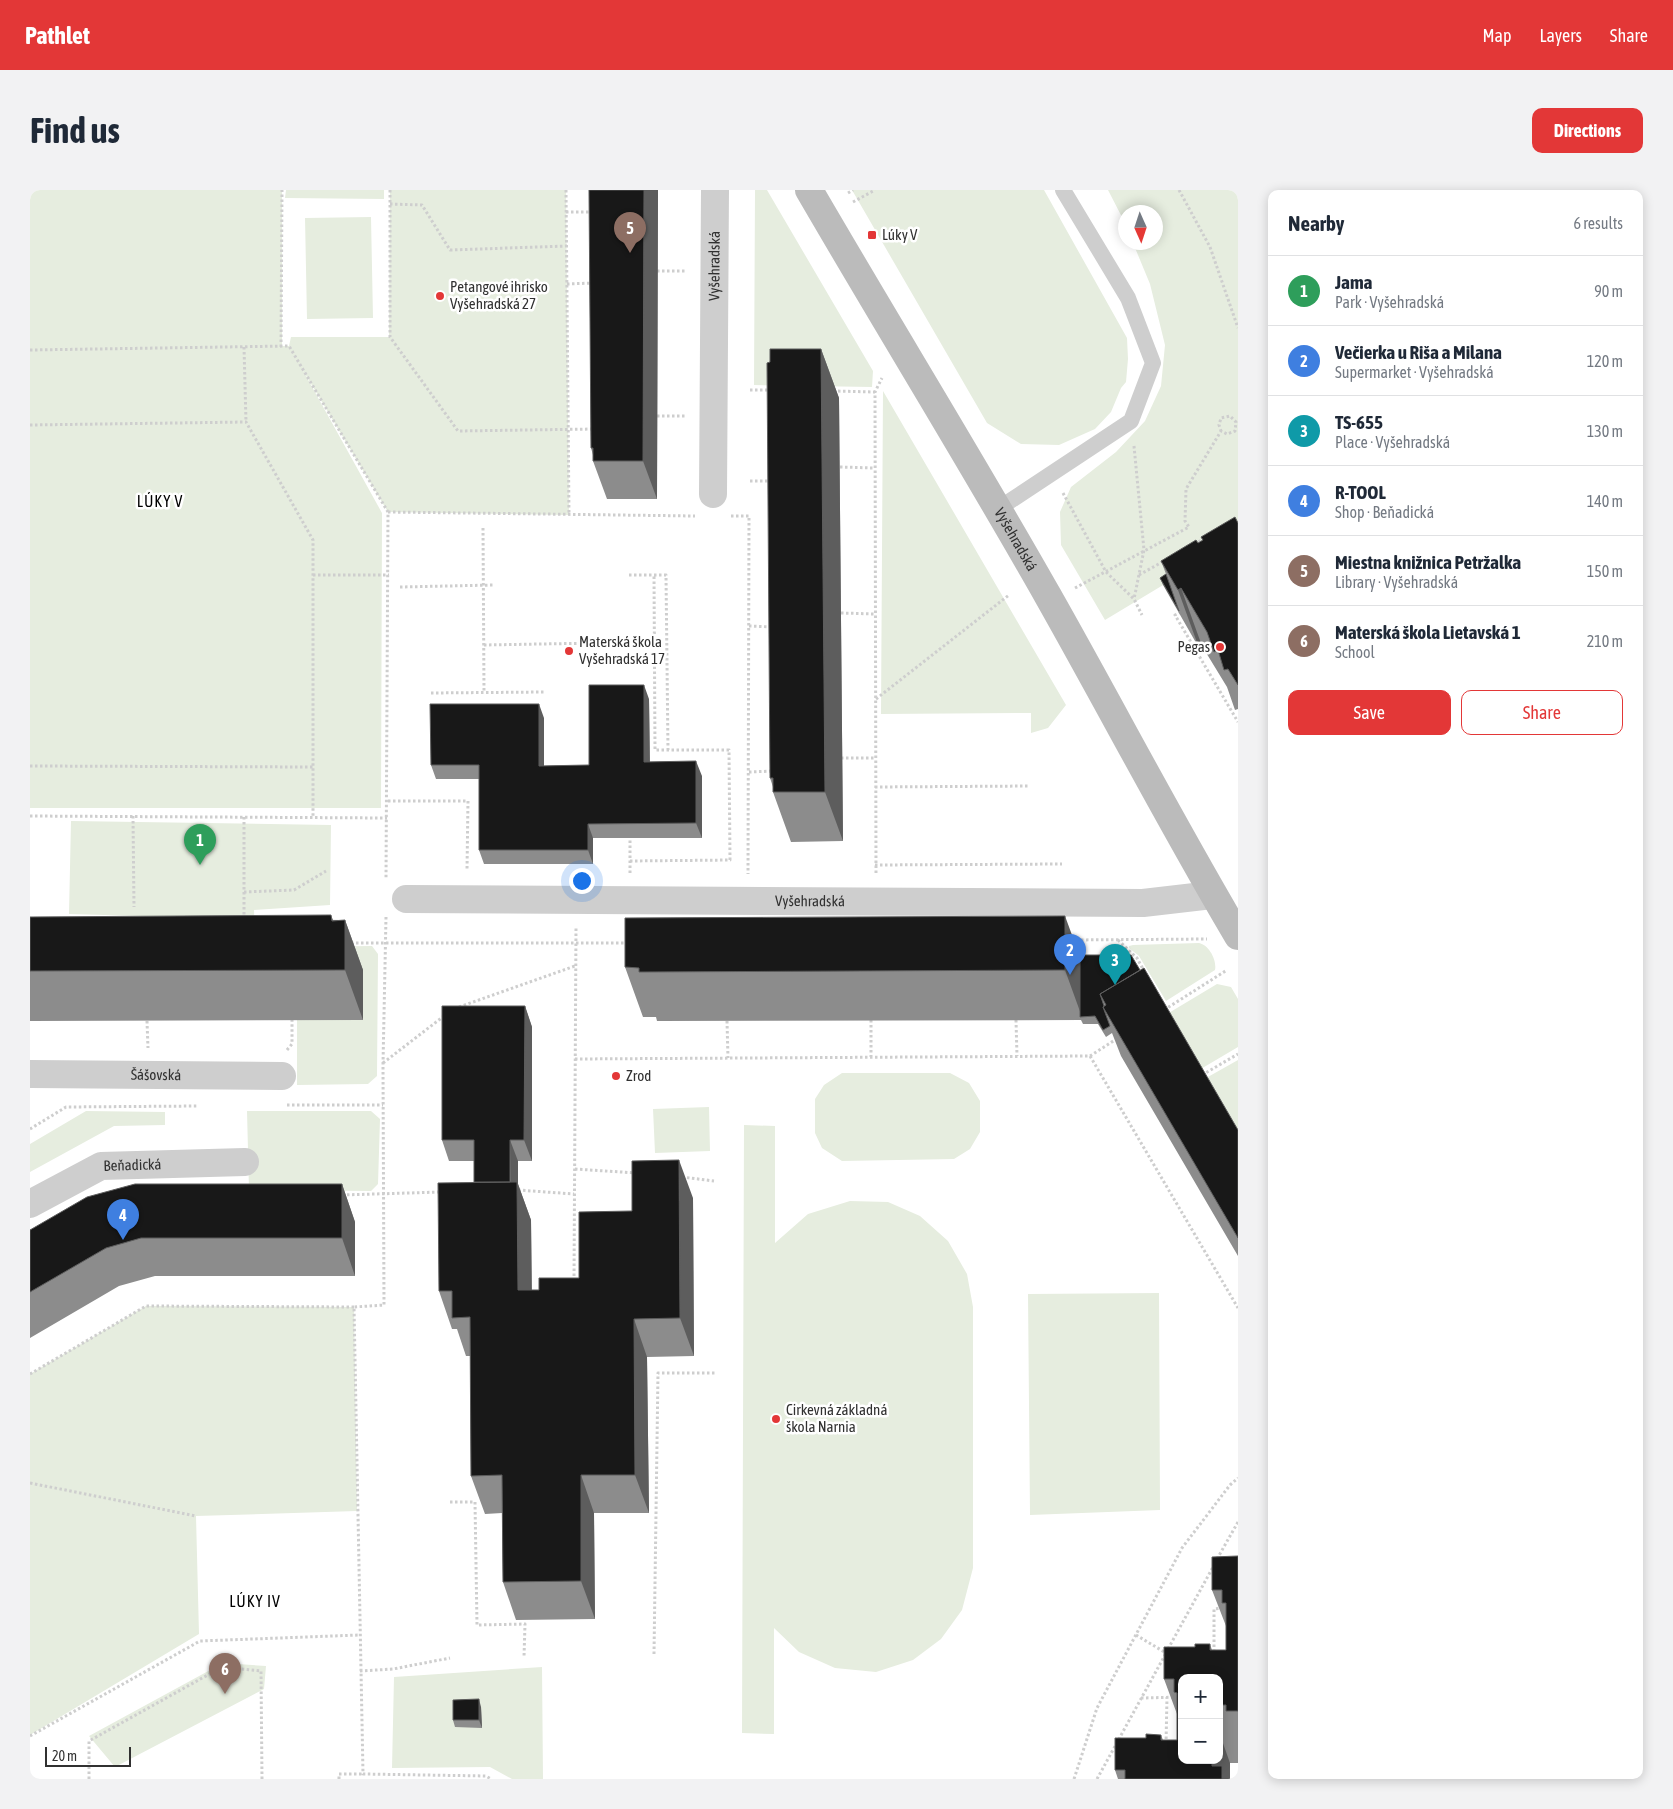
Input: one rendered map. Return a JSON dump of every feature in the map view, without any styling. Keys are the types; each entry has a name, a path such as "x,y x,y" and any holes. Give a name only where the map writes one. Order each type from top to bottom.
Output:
{"street":[{"name":"Vyšehradská","path":"707,505 715,190"},
{"name":"Vyšehradská","path":"809,190 998,509 1079,651 1212,895 1238,936"},
{"name":"Vyšehradská","path":"393,899 1143,903 1212,895"},
{"name":"Šášovská","path":"30,1074 283,1065"},
{"name":"Beňadická","path":"30,1204 101,1166 245,1162"}],"lane":[{"path":"998,509 1131,421 1153,363 1128,298 1063,190"}],"path":[{"path":"281,346 282,190"},
{"path":"390,190 390,337 458,432 595,428"},
{"path":"566,190 569,515"},
{"path":"848,193 853,190"},
{"path":"853,202 875,190"},
{"path":"1179,190 1210,247 1238,328"},
{"path":"390,204 422,205 450,250 567,246"},
{"path":"566,212 594,212"},
{"path":"658,271 692,270"},
{"path":"567,284 594,283"},
{"path":"30,350 289,346 388,512 388,818 393,899 385,943 383,1064 384,1306 146,1306 30,1374"},
{"path":"244,347 246,422 313,540 313,818"},
{"path":"848,901 876,888 874,468 875,392 882,378"},
{"path":"750,390 779,390"},
{"path":"827,391 875,392"},
{"path":"657,416 692,415"},
{"path":"1075,589 1189,527 1185,521 1186,489 1220,431 1219,425 1222,418 1230,416 1236,422 1235,431 1227,434 1220,431"},
{"path":"1131,421 1144,550 1134,599"},
{"path":"30,425 246,422"},
{"path":"840,467 874,468"},
{"path":"1052,473 1106,572 1134,599 1142,615"},
{"path":"750,481 776,482"},
{"path":"388,512 569,515 707,505"},
{"path":"730,516 750,516 748,900"},
{"path":"483,528 484,692"},
{"path":"1188,547 1213,533"},
{"path":"1139,576 1172,557"},
{"path":"630,861 730,860 729,750 655,750 654,574"},
{"path":"313,575 388,575"},
{"path":"630,575 666,575 668,750"},
{"path":"400,587 494,585"},
{"path":"875,700 1009,595"},
{"path":"1183,611 1175,615 1238,722"},
{"path":"841,613 875,614"},
{"path":"749,626 777,627"},
{"path":"484,645 655,642"},
{"path":"431,693 544,692"},
{"path":"841,758 875,758"},
{"path":"30,766 313,767"},
{"path":"749,772 778,771"},
{"path":"876,786 1030,786"},
{"path":"388,801 468,801 467,899"},
{"path":"30,816 388,818"},
{"path":"133,816 134,907"},
{"path":"244,817 244,924"},
{"path":"630,838 630,900"},
{"path":"876,866 1062,864"},
{"path":"244,892 294,890 326,871"},
{"path":"574,1282 576,900"},
{"path":"1070,940 1208,939"},
{"path":"1118,940 1137,958 1146,975"},
{"path":"347,943 634,943"},
{"path":"454,1009 575,966"},
{"path":"1157,1014 1227,970"},
{"path":"383,1064 446,1015"},
{"path":"283,1065 292,1044 292,1020"},
{"path":"871,1020 871,1057"},
{"path":"1016,1020 1017,1056"},
{"path":"147,1021 148,1054"},
{"path":"727,1021 728,1058"},
{"path":"575,1059 1090,1056 1124,1035"},
{"path":"1197,1078 1238,1054"},
{"path":"1090,1056 1238,1308"},
{"path":"284,1106 383,1105"},
{"path":"30,1129 66,1107 205,1106"},
{"path":"575,1169 638,1173"},
{"path":"676,1177 714,1181"},
{"path":"518,1190 574,1194"},
{"path":"336,1195 442,1192"},
{"path":"354,1307 363,1774"},
{"path":"654,1654 658,1373 716,1373"},
{"path":"1074,1779 1098,1708 1182,1548 1230,1485 1238,1478"},
{"path":"30,1483 196,1516"},
{"path":"450,1502 475,1502 477,1625 525,1624 524,1657"},
{"path":"1097,1779 1238,1523"},
{"path":"1214,1658 1214,1609 1230,1608"},
{"path":"1136,1635 1166,1653"},
{"path":"30,1736 200,1641 359,1636"},
{"path":"360,1671 393,1669 450,1658"},
{"path":"89,1779 88,1742 222,1667 261,1671 262,1779"},
{"path":"1166,1752 1167,1697"},
{"path":"1142,1698 1178,1697"},
{"path":"339,1779 339,1774 486,1776 491,1779"}],"shaded area":[{"path":"30,190 282,190 282,346 289,346 291,337 389,337 390,190 566,190 569,515 388,512 301,367 382,513 381,808 30,808"},
{"path":"286,190 384,190 384,199 285,198"},
{"path":"755,190 767,190 873,371 872,387 754,385"},
{"path":"852,190 1044,190 1127,338 1126,382 1121,388 1111,412 1095,429 1059,445 1021,444 987,423"},
{"path":"1108,190 1238,190 1238,540 1105,620 1061,545 1060,512 1071,487 1116,452 1145,421 1161,386 1165,345 1150,284 1136,250 1163,250 1163,205 1118,205 1118,209"},
{"path":"371,217 373,318 307,319 305,218"},
{"path":"883,391 1066,705 1048,728 1031,733 1031,713 881,714"},
{"path":"71,821 331,825 330,905 254,910 255,936 140,916 69,914"},
{"path":"1203,944 1212,954 1215,970 1166,1001 1139,956 1129,948 1129,946 1133,945"},
{"path":"372,946 378,954 377,1076 368,1084 297,1085 297,1020 363,1019 287,947"},
{"path":"1217,984 1231,987 1238,999 1238,1047 1194,1073 1162,1017"},
{"path":"1238,1060 1238,1149 1199,1082"},
{"path":"842,1073 950,1073 969,1083 980,1101 980,1132 970,1149 954,1159 842,1161 822,1148 815,1133 815,1099 824,1085"},
{"path":"709,1107 710,1151 655,1153 653,1109"},
{"path":"86,1111 165,1112 165,1125 114,1126 30,1172 30,1144"},
{"path":"247,1111 371,1111 380,1119 378,1184 371,1191 249,1190"},
{"path":"744,1125 775,1126 775,1243 808,1214 850,1201 888,1202 920,1216 948,1241 967,1274 973,1307 973,1568 962,1610 941,1639 913,1660 876,1672 835,1668 799,1652 774,1628 774,1734 742,1733"},
{"path":"1159,1293 1160,1510 1030,1515 1028,1294"},
{"path":"146,1306 354,1307 357,1511 196,1516 199,1634 30,1735 30,1374"},
{"path":"223,1663 266,1666 264,1689 115,1767 89,1736"},
{"path":"542,1667 543,1779 512,1779 490,1767 392,1768 394,1677"}],"building":[{"path":"589,190 644,190 643,461 593,461 593,448 591,448"},
{"path":"770,349 821,349 825,792 773,792 773,778 770,778 767,363 770,362"},
{"path":"1235,517 1238,523 1238,685 1228,669 1224,670 1218,650 1214,652 1207,632 1181,588 1178,590 1161,561 1196,540 1198,543 1203,540 1201,537"},
{"path":"1166,574 1179,611 1160,578"},
{"path":"589,685 644,685 644,762 696,761 696,823 588,824 588,850 479,850 479,765 431,765 430,704 539,704 539,766 589,765"},
{"path":"331,915 332,921 345,920 345,970 30,971 30,917"},
{"path":"1065,916 1065,970 639,972 639,968 625,967 625,918"},
{"path":"1080,955 1131,955 1140,970 1100,994 1110,1026 1103,1030 1095,1016 1080,1017"},
{"path":"1144,968 1238,1130 1238,1238 1103,1007 1106,1005 1100,994"},
{"path":"442,1006 525,1006 524,1140 510,1140 510,1182 474,1182 474,1140 442,1140"},
{"path":"679,1160 680,1318 634,1319 635,1475 581,1475 581,1581 503,1582 502,1475 471,1476 470,1317 452,1318 452,1291 439,1291 438,1183 517,1182 518,1290 539,1290 539,1278 579,1278 579,1212 632,1211 632,1161"},
{"path":"135,1184 342,1184 342,1238 141,1238 106,1248 30,1292 30,1230 87,1197"},
{"path":"1238,1556 1238,1711 1226,1711 1226,1705 1223,1705 1223,1674 1178,1674 1178,1764 1212,1764 1212,1766 1222,1766 1222,1779 1125,1779 1125,1770 1115,1770 1115,1738 1146,1738 1146,1734 1161,1735 1161,1740 1177,1740 1177,1693 1174,1692 1174,1679 1164,1679 1164,1647 1195,1647 1195,1644 1210,1644 1210,1650 1226,1650 1226,1603 1222,1603 1222,1590 1212,1590 1212,1557"},
{"path":"479,1699 479,1720 453,1720 453,1700"}],"place":[{"name":"Lúky V","path":"872,235"},
{"name":"Miestna knižnica Petržalka","path":"630,253"},
{"name":"Petangové ihrisko Vyšehradská 27","path":"440,296"},
{"name":"Pegas","path":"1220,647"},
{"name":"Materská škola Vyšehradská 17","path":"569,651"},
{"name":"Jama","path":"200,865"},
{"name":"Večierka u Riša a Milana","path":"1070,975"},
{"name":"TS-655","path":"1115,985"},
{"name":"Zrod","path":"616,1076"},
{"name":"R-TOOL","path":"123,1240"},
{"name":"Cirkevná základná škola Narnia","path":"776,1419"},
{"name":"Materská škola Lietavská 1","path":"225,1694"}],"district":[{"name":"LÚKY V","path":"160,501"},
{"name":"LÚKY IV","path":"255,1601"}]}
